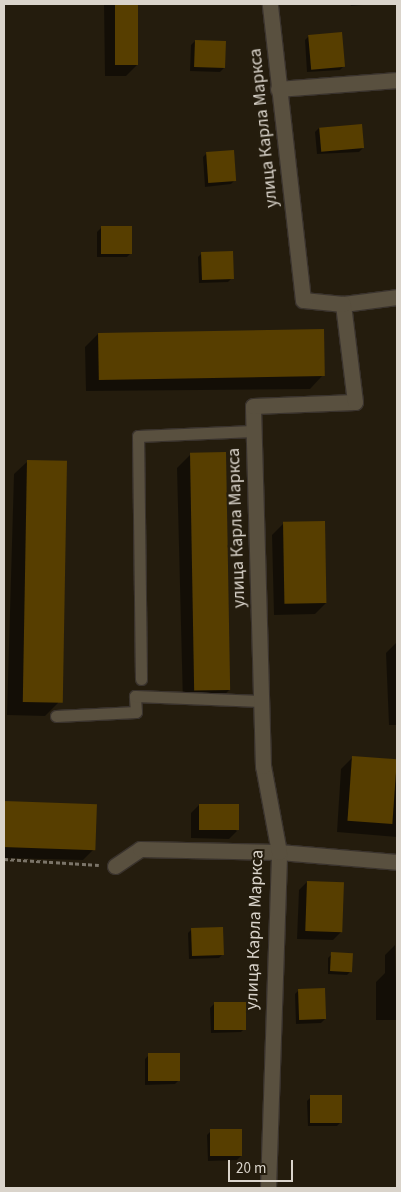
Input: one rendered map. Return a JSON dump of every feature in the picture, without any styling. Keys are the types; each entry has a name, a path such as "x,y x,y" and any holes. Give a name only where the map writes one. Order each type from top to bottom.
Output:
{"street":[{"name":"улица Карла Маркса","path":"268,1188 279,852 262,766 253,406 355,402 343,304 303,300 270,4"},
{"path":"278,89 397,80"},
{"path":"343,304 397,297"},
{"path":"114,866 140,849 279,852 397,862"}],"lane":[{"path":"141,679 138,436 253,432"},
{"path":"56,716 136,712 136,696 261,701"}],"path":[{"path":"4,859 114,866"}],"building":[{"path":"115,4 138,4 138,65 115,65"},
{"path":"342,32 345,67 311,70 308,35"},
{"path":"195,40 226,41 225,68 194,67"},
{"path":"362,124 364,148 321,152 319,128"},
{"path":"234,150 236,181 208,183 206,152"},
{"path":"101,226 132,226 132,254 101,254"},
{"path":"233,251 234,279 202,280 201,252"},
{"path":"324,329 325,376 99,380 98,333"},
{"path":"226,452 230,690 194,691 190,453"},
{"path":"27,460 67,461 63,703 23,702"},
{"path":"325,521 326,603 284,604 283,522"},
{"path":"352,756 397,759 392,824 347,821"},
{"path":"4,801 97,804 95,850 4,847"},
{"path":"199,804 239,804 239,830 199,830"},
{"path":"307,881 344,882 342,932 305,931"},
{"path":"223,927 224,955 192,956 191,928"},
{"path":"331,952 353,953 352,972 330,971"},
{"path":"325,988 326,1019 299,1020 298,989"},
{"path":"214,1002 246,1002 246,1030 214,1030"},
{"path":"148,1053 180,1053 180,1081 148,1081"},
{"path":"310,1095 342,1095 342,1123 310,1123"},
{"path":"210,1129 242,1129 242,1156 210,1156"}]}
